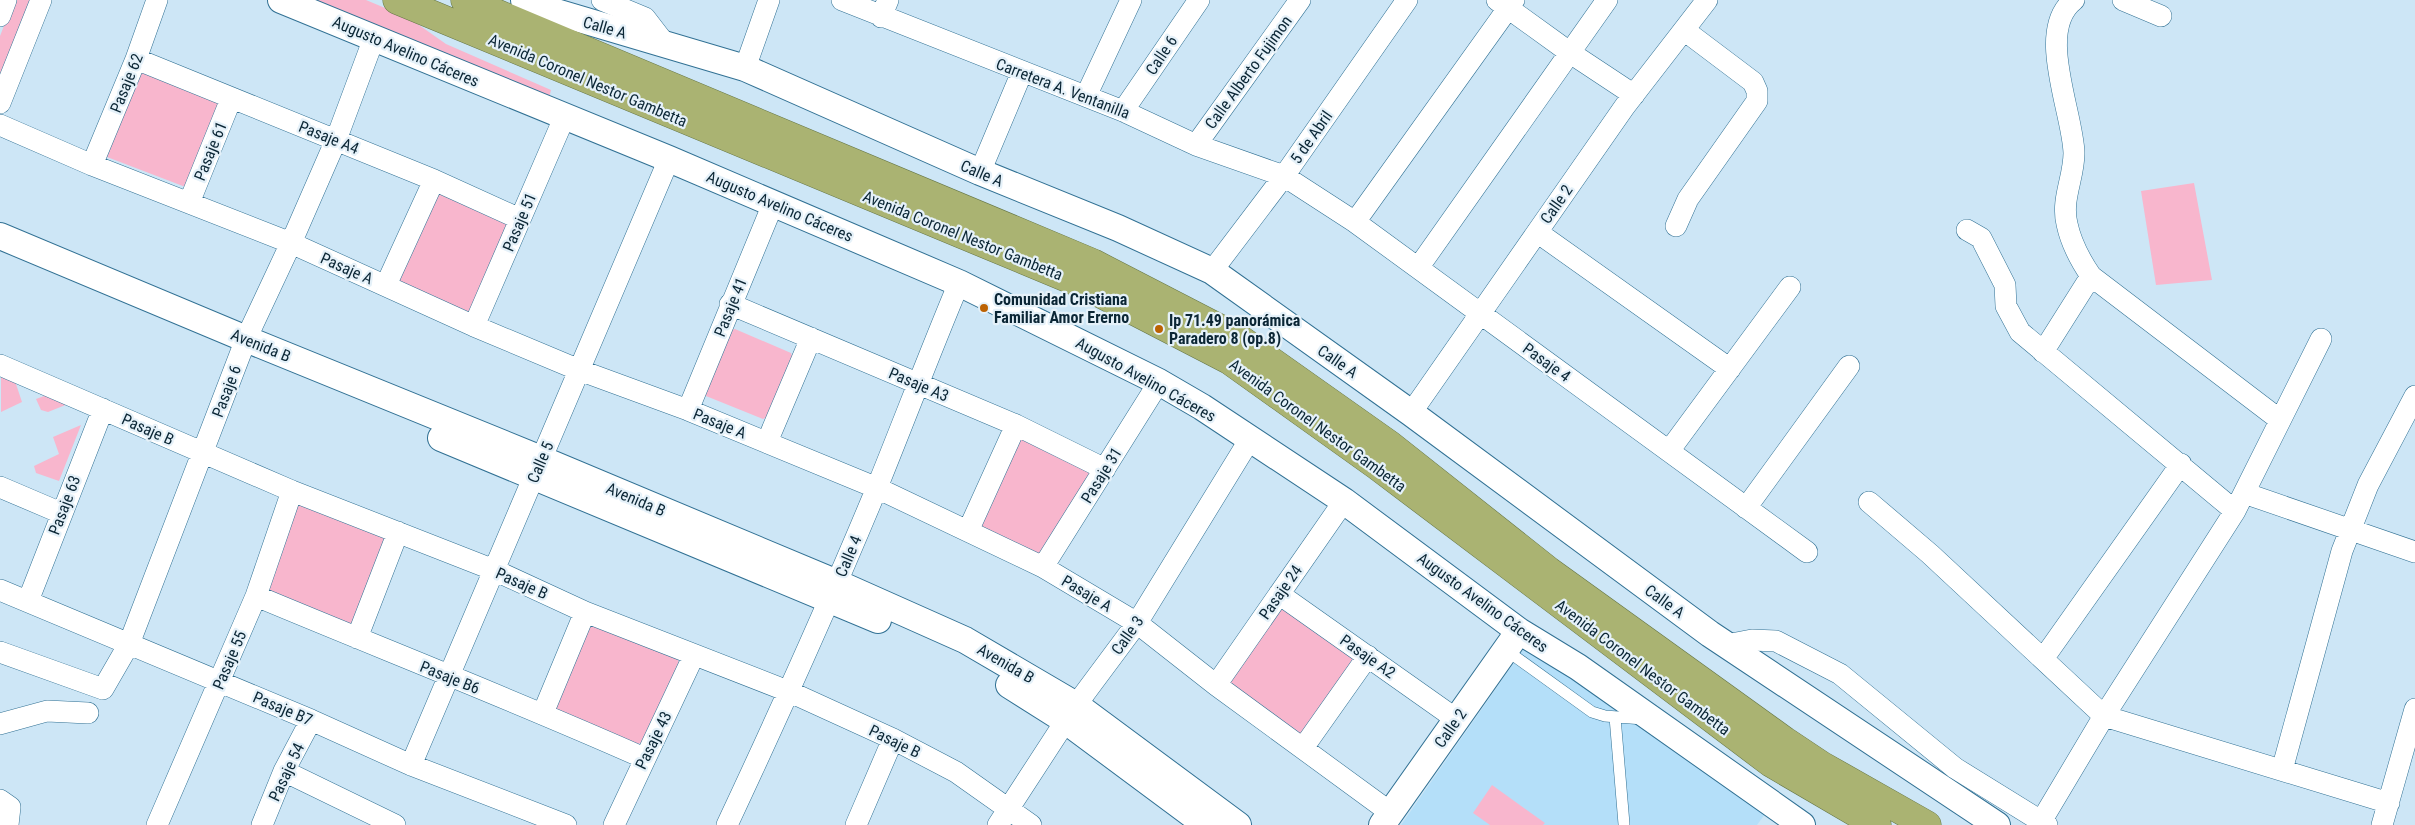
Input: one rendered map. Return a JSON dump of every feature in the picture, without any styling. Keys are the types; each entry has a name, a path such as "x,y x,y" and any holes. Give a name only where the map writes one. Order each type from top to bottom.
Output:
{"highway":[{"name":"Avenida Coronel Nestor Gambetta","path":"397,0 1084,285 1229,360 1376,465 1770,763 1877,825"},
{"name":"Avenida Coronel Nestor Gambetta","path":"465,0 1092,263 1240,339 1390,445 1549,571 1785,741 1821,765 1927,825"}],"street":[{"path":"0,16 6,0"},
{"path":"0,103 41,0"},
{"name":"Pasaje 62","path":"92,164 158,0"},
{"name":"Augusto Avelino Cáceres","path":"281,0 564,118 668,159 959,283 1158,382 1344,500 1512,641 1578,668 1790,821"},
{"name":"Calle A","path":"524,0 556,12 745,68 980,172 1118,228 1212,271 1411,412 1726,644 1997,825"},
{"path":"602,0 645,18 664,44"},
{"path":"745,68 769,0"},
{"name":"Carretera A. Ventanilla","path":"842,0 884,8 1022,72 1123,111 1196,145 1284,176"},
{"path":"1086,96 1131,0"},
{"name":"Calle 6","path":"1123,111 1199,0"},
{"name":"Calle Alberto Fujimon","path":"1196,145 1300,0"},
{"name":"5 de Abril","path":"1212,271 1284,176 1407,0"},
{"path":"1418,268 1607,0"},
{"name":"Calle 2","path":"1411,412 1634,96 1707,0"},
{"path":"2074,0 2066,6 2061,16 2056,43 2074,153 2065,199 2067,224 2072,239 2091,276 2280,420"},
{"path":"2124,0 2161,16"},
{"path":"1355,222 1506,3 1569,52 1634,96"},
{"path":"1676,226 1688,200 1757,101 1757,90 1753,82 1684,30"},
{"name":"Pasaje 6","path":"0,652 103,689 129,644 243,346 336,140 374,38"},
{"name":"Pasaje A4","path":"136,58 231,99 434,180 520,219"},
{"path":"980,172 1022,72"},
{"name":"Pasaje 61","path":"189,203 231,99"},
{"name":"Pasaje 51","path":"474,326 564,118"},
{"name":"Pasaje A","path":"0,125 92,164 291,243 474,326 579,370 688,410 877,488 1043,567 1137,623 1303,748 1386,819"},
{"name":"Calle 5","path":"411,765 668,159"},
{"name":"Pasaje 4","path":"1284,176 1355,222 1807,552"},
{"path":"386,285 434,180"},
{"name":"Pasaje 41","path":"688,410 730,304 773,204"},
{"path":"1967,230 1981,238 2004,285 2006,306 2020,332 2181,464 2240,502 2350,529 2376,540 2415,552"},
{"path":"1537,232 1730,369"},
{"name":"Avenida B","path":"0,236 243,346"},
{"name":"Avenida B","path":"0,253 243,346 833,591 965,640 1238,825"},
{"path":"2043,352 2091,276"},
{"name":"Calle 4","path":"727,825 790,692 877,488 917,383 959,283"},
{"path":"1669,452 1790,286"},
{"name":"Pasaje A3","path":"730,304 1016,425 1105,469"},
{"path":"767,442 811,338"},
{"path":"1726,644 1752,640 1776,641 1840,674 1955,768 2042,824 2104,716 2240,502 2321,339"},
{"name":"Pasaje B","path":"0,365 292,491 494,570 585,612 790,692 893,739 956,772 1003,817 1031,825"},
{"path":"1746,508 1849,366"},
{"name":"Pasaje 31","path":"1043,567 1158,382"},
{"path":"2282,770 2342,551 2368,485 2415,396"},
{"name":"Pasaje 63","path":"28,601 103,409"},
{"path":"968,531 1016,425"},
{"name":"Calle 3","path":"1003,817 1071,713 1137,623 1250,439"},
{"path":"2043,659 2181,464"},
{"path":"0,487 61,513"},
{"name":"Pasaje 55","path":"158,825 256,596 292,491"},
{"name":"Pasaje 24","path":"1216,684 1344,500"},
{"path":"1869,502 1930,554 2104,716 2389,803"},
{"path":"357,638 398,532"},
{"name":"Pasaje B7","path":"0,590 311,720 411,765 566,825"},
{"name":"Pasaje A2","path":"1279,594 1456,719"},
{"name":"Pasaje B6","path":"256,596 449,677 543,713 644,758"},
{"path":"543,713 585,612"},
{"name":"Calle 2","path":"1386,819 1512,641"},
{"name":"Pasaje 43","path":"614,825 694,655"},
{"path":"1303,748 1368,656"},
{"path":"2382,825 2415,709"},
{"path":"0,724 47,711 88,713"},
{"name":"Avenida B","path":"1071,713 1206,825"},
{"name":"Pasaje 54","path":"262,825 284,771 311,720"},
{"path":"856,825 893,739"},
{"path":"284,771 395,825"},
{"path":"0,800 10,806 8,825"}],"lane":[{"path":"1512,641 1592,712 1615,717 1652,720"},
{"path":"1615,717 1624,824"}],"shaded area":[{"path":"14,0 33,0 0,85 0,36"},
{"path":"314,0 366,0 409,18 446,44 551,90 549,98"},
{"path":"141,70 223,105 188,188 107,157"},
{"path":"2194,183 2212,280 2156,285 2141,191"},
{"path":"440,193 511,221 469,312 399,283 397,274 435,195"},
{"path":"735,329 791,353 793,359 771,415 763,419 701,394 726,331"},
{"path":"1,376 15,381 22,402 1,412"},
{"path":"47,395 68,404 48,412 41,410 36,399"},
{"path":"81,425 59,481 36,473 34,466 59,454 53,437"},
{"path":"1018,435 1096,471 1045,558 975,527"},
{"path":"295,498 386,539 354,625 348,626 262,590"},
{"path":"1280,604 1356,654 1305,734 1297,734 1230,688 1228,678"},
{"path":"592,620 675,655 679,662 641,743 635,745 554,710"},
{"path":"1527,644 1765,814 1757,825 1401,825"},
{"path":"1492,785 1545,823 1543,825 1490,825 1473,813"}],"place":[{"name":"Comunidad Cristiana Familiar Amor Ererno","path":"984,308"},
{"name":"Ip 71.49 panorámica Paradero 8 (op.8)","path":"1159,329"}]}
